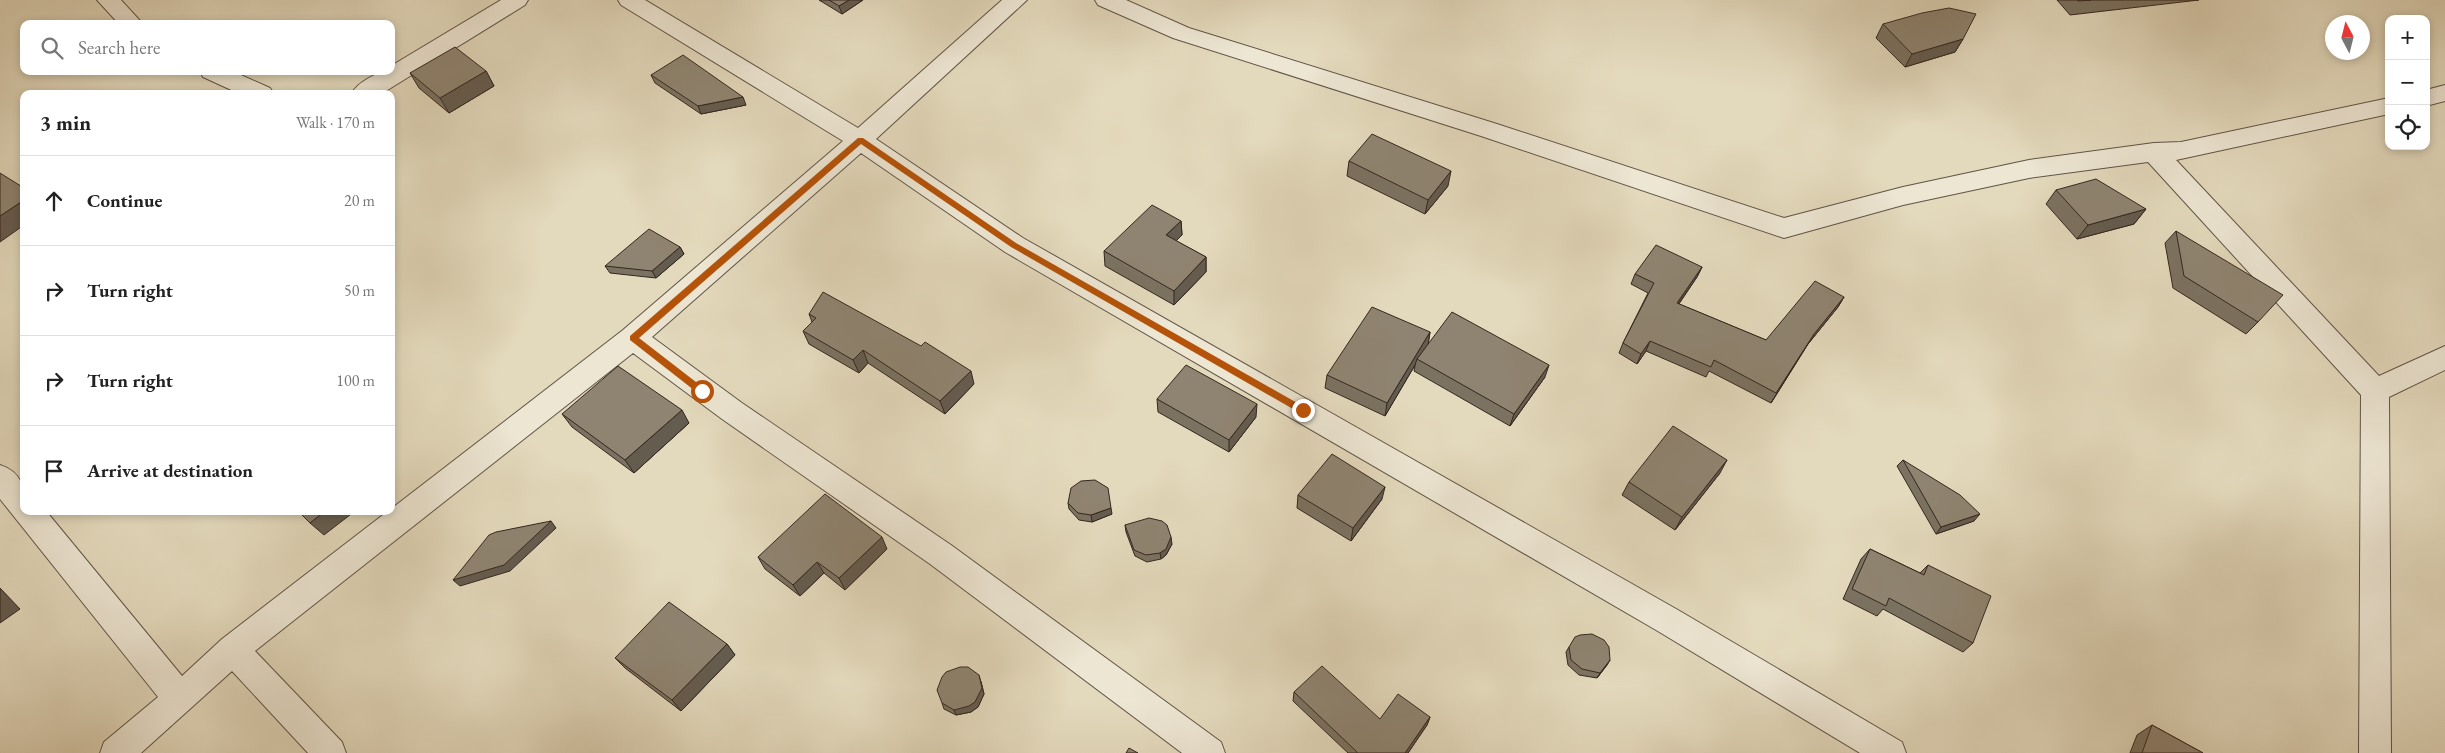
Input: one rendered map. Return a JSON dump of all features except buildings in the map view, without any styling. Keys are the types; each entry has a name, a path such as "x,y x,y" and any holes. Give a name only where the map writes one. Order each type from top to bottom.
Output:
{"street":[{"path":"108,0 128,20"},
{"path":"371,90 518,0"},
{"path":"629,0 860,140 1014,245 1667,620 1890,753"},
{"path":"116,753 180,699 233,649 633,338 860,140 1016,0"},
{"path":"1106,0 1181,33 1490,130 1784,228 1903,196 2029,169 2154,152 2181,151 2385,107"},
{"path":"220,75 253,90"},
{"path":"2430,97 2445,93"},
{"path":"2154,152 2376,391 2375,753"},
{"path":"633,338 702,391 802,457 923,542 1209,753"},
{"path":"2376,391 2445,357"},
{"path":"0,477 20,501"},
{"path":"31,515 180,699"},
{"path":"233,649 330,753"}],"route":[{"path":"702,391 633,338 860,140 1014,245 1303,410"}]}
